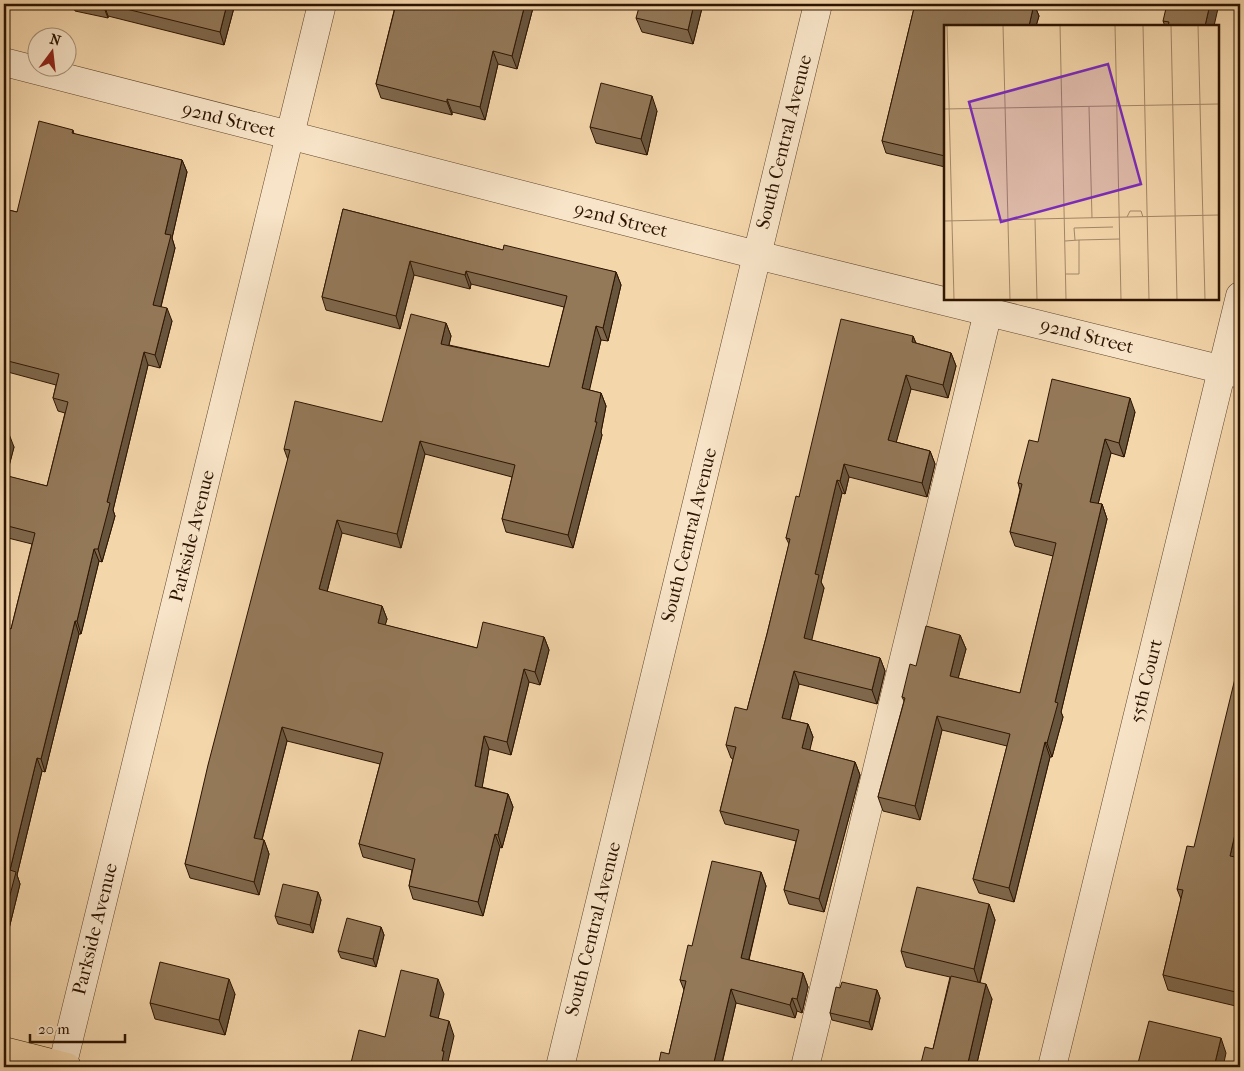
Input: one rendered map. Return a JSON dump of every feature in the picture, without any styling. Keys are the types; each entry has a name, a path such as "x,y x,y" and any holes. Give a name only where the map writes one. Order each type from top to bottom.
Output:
{"main road":[{"path":"4,1051 64,1067"}],"street":[{"name":"Parkside Avenue","path":"64,1067 322,4"},
{"name":"South Central Avenue","path":"560,1067 818,4"},
{"name":"92nd Street","path":"4,62 757,255 1231,372"},
{"name":"55th Court","path":"1052,1067 1231,372 1240,296"},
{"path":"805,1067 988,312"}],"building":[{"path":"106,4 227,4 220,32"},
{"path":"396,4 525,4 512,56 493,51 480,107 447,99 447,102 376,84"},
{"path":"640,4 694,4 688,30 636,18"},
{"path":"915,4 1034,4 1029,25 944,25 944,156 882,141"},
{"path":"1167,4 1210,4 1205,25 1168,25 1169,22 1163,21"},
{"path":"601,83 652,96 641,139 590,127"},
{"path":"39,121 73,130 72,133 182,160 165,234 171,235 153,305 167,308 155,355 144,352 107,502 110,503 98,549 94,549 41,759 37,758 10,870 16,872 4,918 4,651 35,533 4,525 4,475 47,486 68,402 53,398 59,374 4,360 4,209 17,212"},
{"path":"343,209 503,250 504,245 616,272 603,328 596,326 582,388 601,393 595,422 597,422 568,535 502,519 515,465 420,441 397,534 337,520 319,589 382,606 378,623 477,648 483,622 544,637 535,672 524,669 507,742 484,736 475,786 508,794 498,835 495,834 478,902 409,886 415,859 359,844 383,753 282,727 254,838 264,840 254,882 185,864 208,765 290,450 284,449 295,401 382,422 411,314 446,323 441,344 549,367 567,296 466,271 465,275 410,261 396,316 322,297"},
{"path":"841,319 913,336 912,342 951,353 943,385 906,375 888,440 930,451 922,483 844,464 840,481 837,480 815,574 819,575 804,638 880,658 872,690 794,671 782,718 808,724 802,748 855,762 819,899 784,890 799,830 720,811 736,747 726,745 735,707 747,710 790,539 786,538 796,496 799,497"},
{"path":"1052,379 1130,398 1119,443 1105,439 1090,502 1102,504 1055,702 1058,703 1047,743 1045,742 1009,888 973,879 1010,734 937,716 915,806 878,797 905,698 902,697 910,664 916,666 926,626 960,635 950,676 1020,693 1056,543 1010,532 1022,484 1018,483 1029,440 1038,442"},
{"path":"4,433 9,434 4,455"},
{"path":"1240,658 1240,812 1230,856 1240,858 1240,993 1163,975 1183,890 1177,889 1187,846 1194,847"},
{"path":"712,861 761,872 741,958 803,973 797,999 792,998 790,1005 731,989 714,1062 732,1067 658,1067 661,1052 669,1054 686,981 680,980 688,945 692,946"},
{"path":"283,884 318,892 310,925 275,916"},
{"path":"917,887 989,904 974,969 901,951"},
{"path":"347,918 381,927 373,959 338,951"},
{"path":"160,962 229,979 219,1020 150,1003"},
{"path":"401,970 438,979 430,1016 449,1021 442,1051 444,1051 441,1067 350,1067 359,1030 385,1037"},
{"path":"951,976 986,984 967,1067 920,1067 925,1047 933,1049"},
{"path":"842,982 877,990 869,1022 830,1013 836,987 840,988"},
{"path":"1149,1021 1221,1038 1214,1067 1137,1067"}]}
